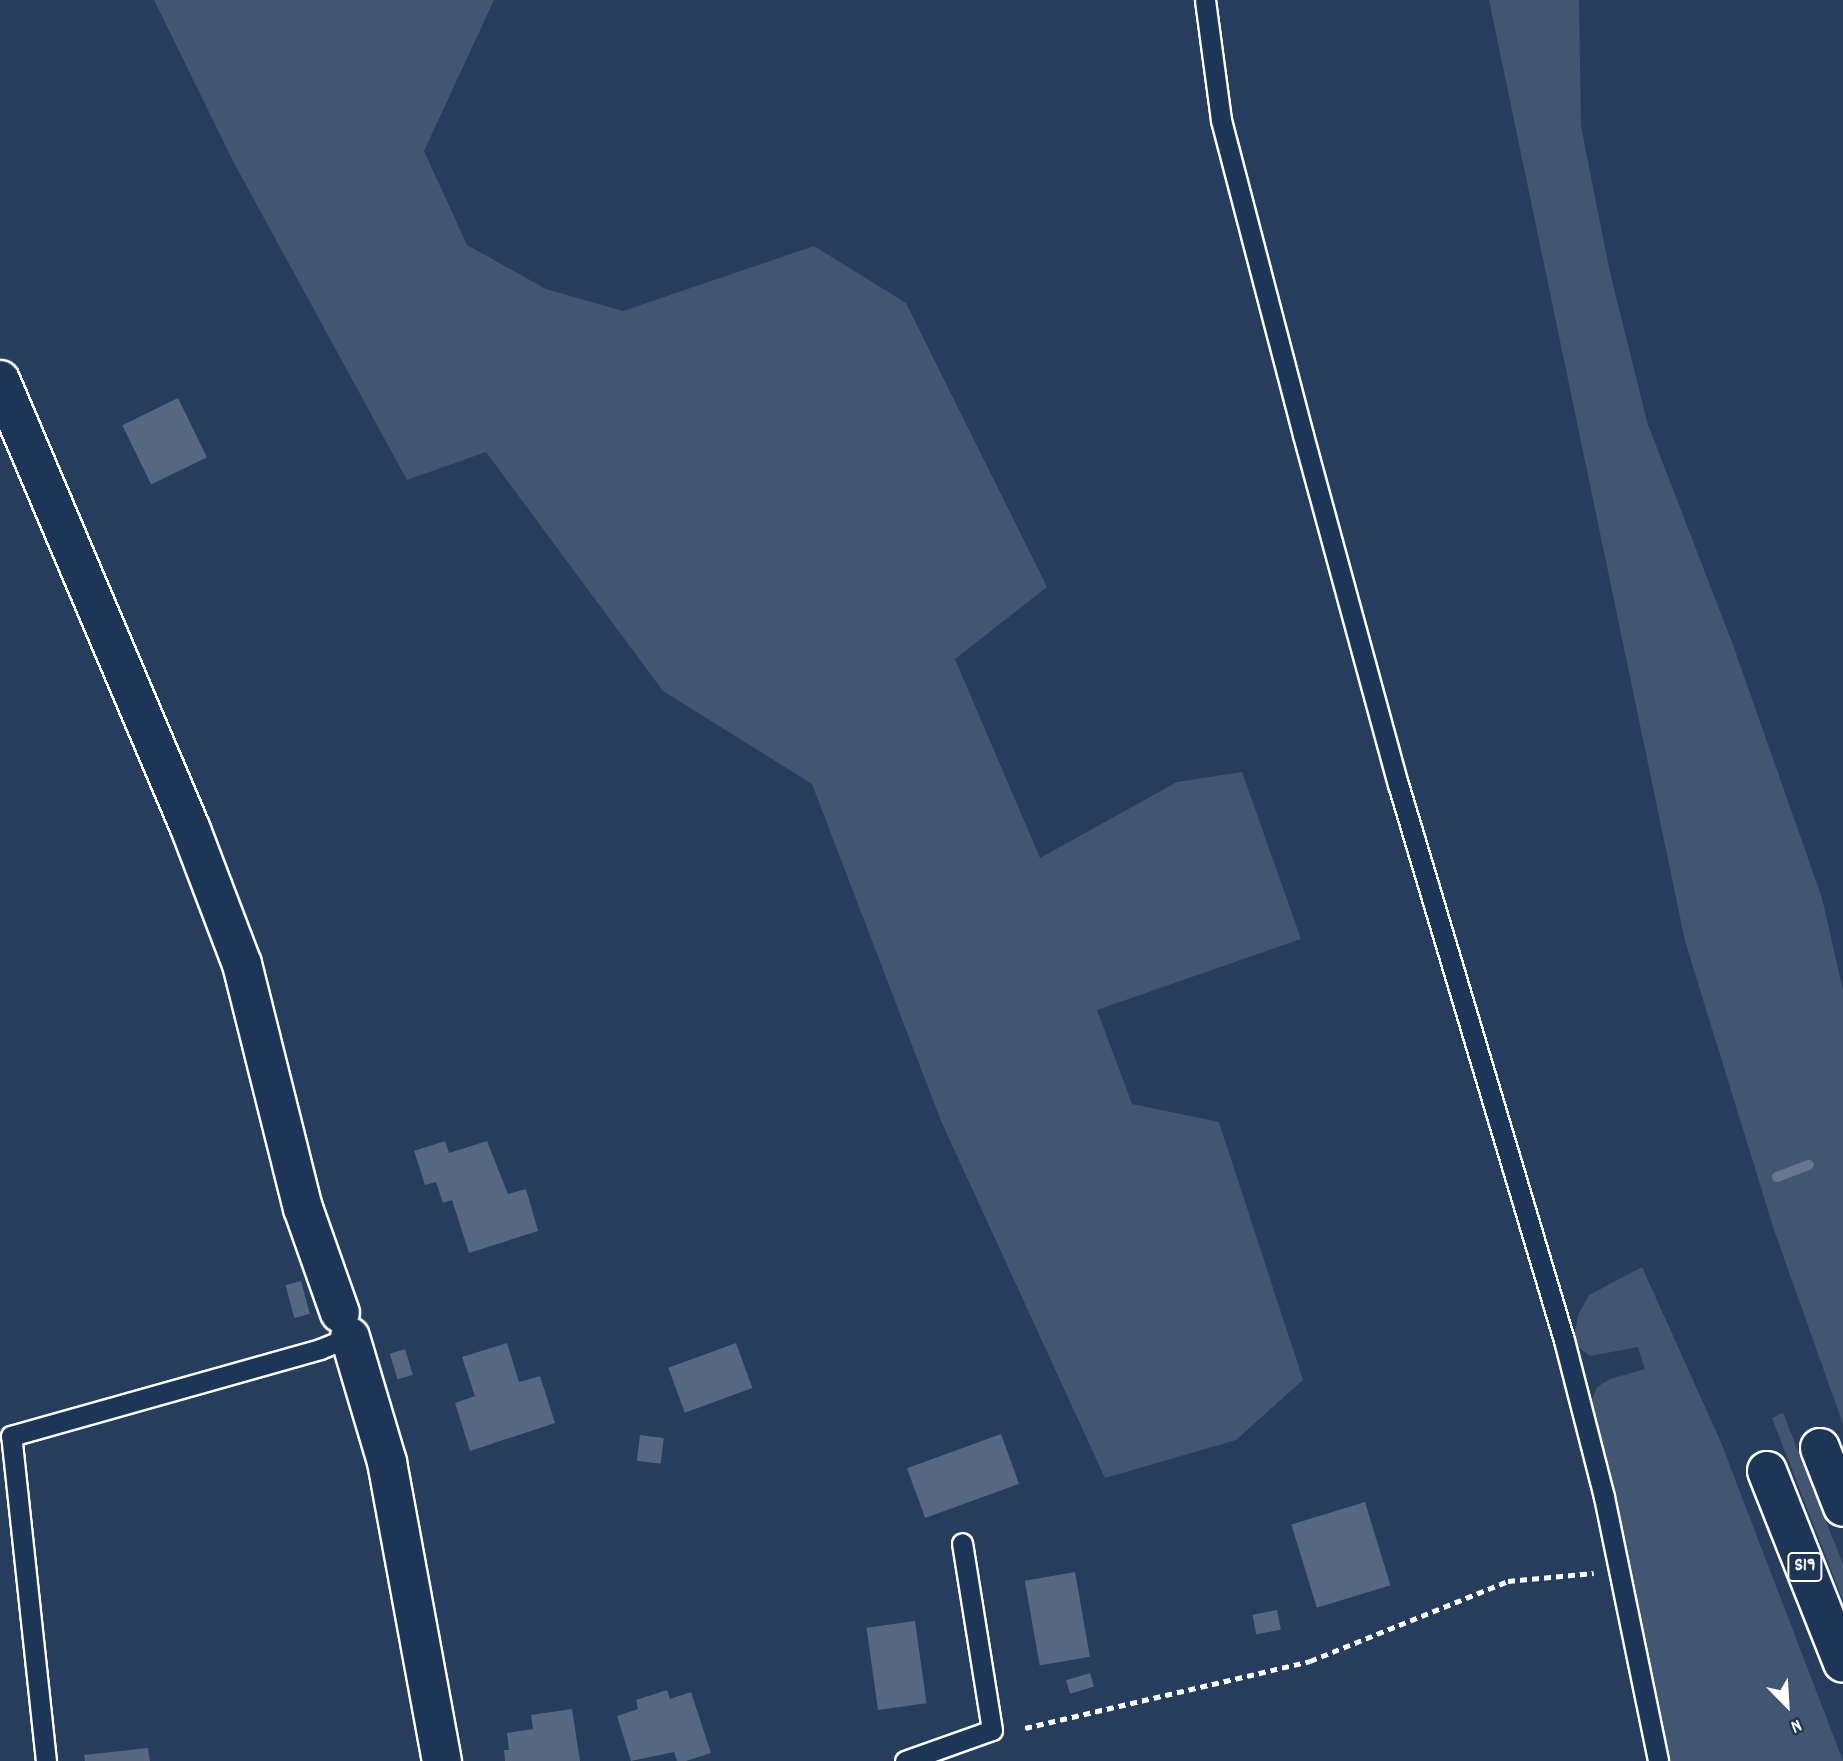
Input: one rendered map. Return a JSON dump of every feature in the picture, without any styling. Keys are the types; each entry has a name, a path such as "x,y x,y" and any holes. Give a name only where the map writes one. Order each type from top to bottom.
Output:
{"main road":[{"path":"0,380 191,830 242,964 303,1208 345,1325 387,1462 442,1761"},
{"path":"1820,1448 1843,1507"},
{"name":"S19","path":"1767,1471 1843,1662"}],"lane":[{"path":"1205,0 1221,120 1299,422 1398,784 1564,1340 1619,1571 1658,1761"},
{"path":"46,1761 10,1436 345,1325"},
{"path":"905,1761 992,1730 962,1543"}],"path":[{"path":"1025,1728 1310,1661 1508,1581 1619,1571"}],"shaded area":[{"path":"154,0 494,0 424,151 467,245 546,289 623,311 814,246 906,303 1047,587 955,659 1040,858 1177,782 1242,772 1301,939 1097,1010 1132,1104 1219,1122 1303,1380 1236,1440 1105,1478 941,1121 812,784 663,691 486,452 407,480 234,163"},
{"path":"1489,0 1579,0 1581,126 1609,268 1647,422 1733,645 1822,898 1843,990 1843,1424 1774,1230 1685,941"},
{"path":"1642,1267 1720,1440 1843,1761 1670,1761 1592,1400 1597,1387 1610,1379 1645,1369 1638,1347 1590,1356 1577,1346 1575,1332 1578,1315 1589,1295"},
{"path":"1783,1413 1843,1564 1843,1601 1772,1418"}],"building":[{"path":"178,398 207,457 151,484 122,425"},
{"path":"445,1141 449,1153 487,1141 508,1194 526,1189 538,1231 469,1253 452,1200 443,1203 436,1182 425,1185 414,1151"},
{"path":"301,1281 310,1314 294,1318 286,1285"},
{"path":"507,1343 519,1382 540,1376 555,1423 470,1451 455,1403 475,1396 462,1357"},
{"path":"736,1343 752,1388 685,1413 668,1368"},
{"path":"405,1349 413,1375 398,1379 390,1354"},
{"path":"1001,1434 1019,1484 925,1518 907,1468"},
{"path":"640,1435 664,1438 661,1464 637,1461"},
{"path":"1365,1502 1390,1585 1317,1608 1291,1525"},
{"path":"1075,1572 1090,1657 1040,1666 1025,1581"},
{"path":"1277,1610 1281,1630 1256,1634 1252,1615"},
{"path":"915,1621 927,1703 878,1710 866,1628"},
{"path":"1090,1673 1094,1686 1070,1694 1066,1680"},
{"path":"667,1690 670,1699 691,1692 711,1753 686,1761 677,1761 674,1752 631,1761 617,1716 638,1709 636,1700"},
{"path":"572,1709 580,1761 505,1761 504,1750 509,1750 507,1733 533,1729 531,1715"},
{"path":"148,1748 150,1761 85,1761 84,1755"}],"waterway":[{"path":"1777,1177 1809,1165"}]}
